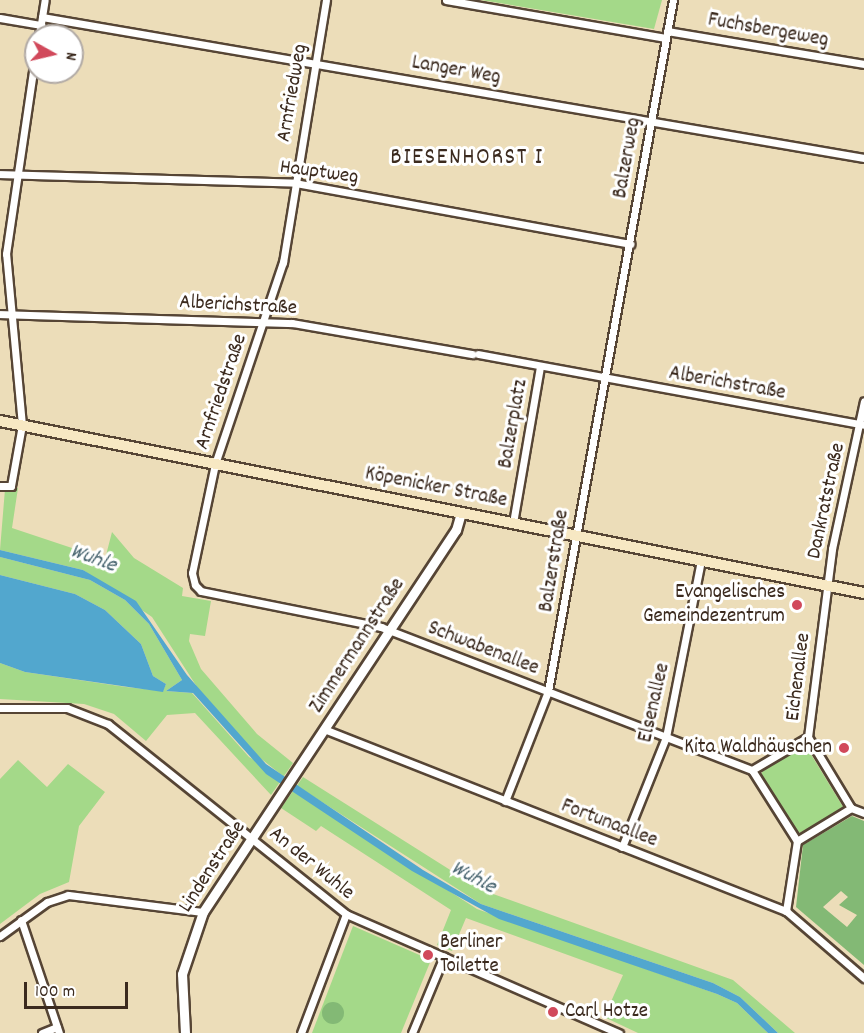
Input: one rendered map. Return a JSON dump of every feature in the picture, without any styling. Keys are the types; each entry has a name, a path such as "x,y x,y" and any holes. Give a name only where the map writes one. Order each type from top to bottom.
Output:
{"main road":[{"name":"Köpenicker Straße","path":"0,421 213,469 461,513 864,593"}],"street":[{"path":"41,24 45,0"},
{"name":"Arnfriedweg","path":"283,262 326,0"},
{"name":"Fuchsbergeweg","path":"446,0 864,64"},
{"name":"Balzerweg","path":"617,321 673,0"},
{"name":"Langer Weg","path":"0,18 42,21 315,63 864,158"},
{"path":"0,486 11,486 22,425 6,254 14,177 30,84"},
{"name":"Hauptweg","path":"0,174 14,177 295,183 630,244"},
{"name":"Arnfriedstraße","path":"195,585 192,573 213,469 283,262"},
{"name":"Alberichstraße","path":"0,314 262,322 475,354 862,424"},
{"name":"Balzerstraße","path":"505,801 548,691 617,321"},
{"name":"Balzerplatz","path":"513,523 540,366"},
{"name":"Dankratstraße","path":"827,585 862,424 864,401"},
{"name":"Zimmermannstraße","path":"280,796 456,530 461,513"},
{"name":"Elsenallee","path":"622,847 666,737 701,560"},
{"name":"Schwabenallee","path":"195,585 201,591 389,630 752,770"},
{"name":"Eichenallee","path":"808,737 827,585"},
{"name":"An der Wuhle","path":"0,708 67,708 108,724 346,914 620,1033"},
{"name":"Fortunaallee","path":"324,729 786,911 864,978"},
{"path":"786,911 796,841 752,770 808,737 851,808 864,813"},
{"name":"Lindenstraße","path":"185,1033 182,974 202,912 280,796"},
{"path":"796,841 851,808"},
{"path":"0,936 47,902 76,894 202,912"},
{"path":"300,1033 346,914"},
{"path":"21,920 58,1030 42,1033"},
{"path":"412,1033 444,956"}],"green space":[{"path":"481,0 662,0 654,29"},
{"path":"18,488 12,528 105,559 112,532 134,558 183,588 182,596 211,601 205,636 190,634 189,641 201,669 257,734 293,763 271,795 195,713 167,715 146,741 114,714 84,704 0,699 0,663 25,672 126,687 163,691 166,684 153,676 141,644 105,610 75,594 0,575 0,557 90,580 125,600 149,624 182,680 166,691 192,693 249,757 283,776 255,754 199,690 152,617 83,570 0,550 5,489"},
{"path":"804,743 845,810 795,835 761,776 763,768"},
{"path":"18,760 47,787 68,764 105,792 79,826 69,882 40,894 0,924 0,779"},
{"path":"303,777 482,890 733,980 795,1033 778,1033 740,997 713,983 481,904 297,786 294,791 477,909 717,994 737,1003 768,1033 638,1033 604,1017 623,975 466,918 452,951 437,945 451,910 321,826 316,831 281,808"},
{"path":"852,816 864,821 864,965 796,907 803,845","holes":["841,891 848,897 839,905 857,915 847,927 823,907"]},
{"path":"353,926 431,960 401,1033 312,1033"},
{"path":"333,1002 341,1005 344,1013 341,1021 333,1024 325,1021 322,1013 325,1005"}],"water":[{"path":"0,550 83,570 136,601 187,675 266,764 423,870 481,904 713,983 740,997 778,1033 768,1033 737,1003 717,994 499,919 412,871 266,774 193,693 166,691 182,680 149,624 125,600 90,580 0,557"},
{"path":"0,575 75,594 105,610 141,644 153,676 166,684 163,692 25,672 0,663"}],"place":[{"name":"Evangelisches Gemeindezentrum","path":"797,605"},
{"name":"Kita Waldhäuschen","path":"844,748"},
{"name":"Berliner Toilette","path":"428,955"},
{"name":"Carl Hotze","path":"553,1012"}],"district":[{"name":"BIESENHORST I","path":"467,159"}],"water label":[{"name":"Wuhle","path":"93,559"},
{"name":"Wuhle","path":"473,878"}]}
